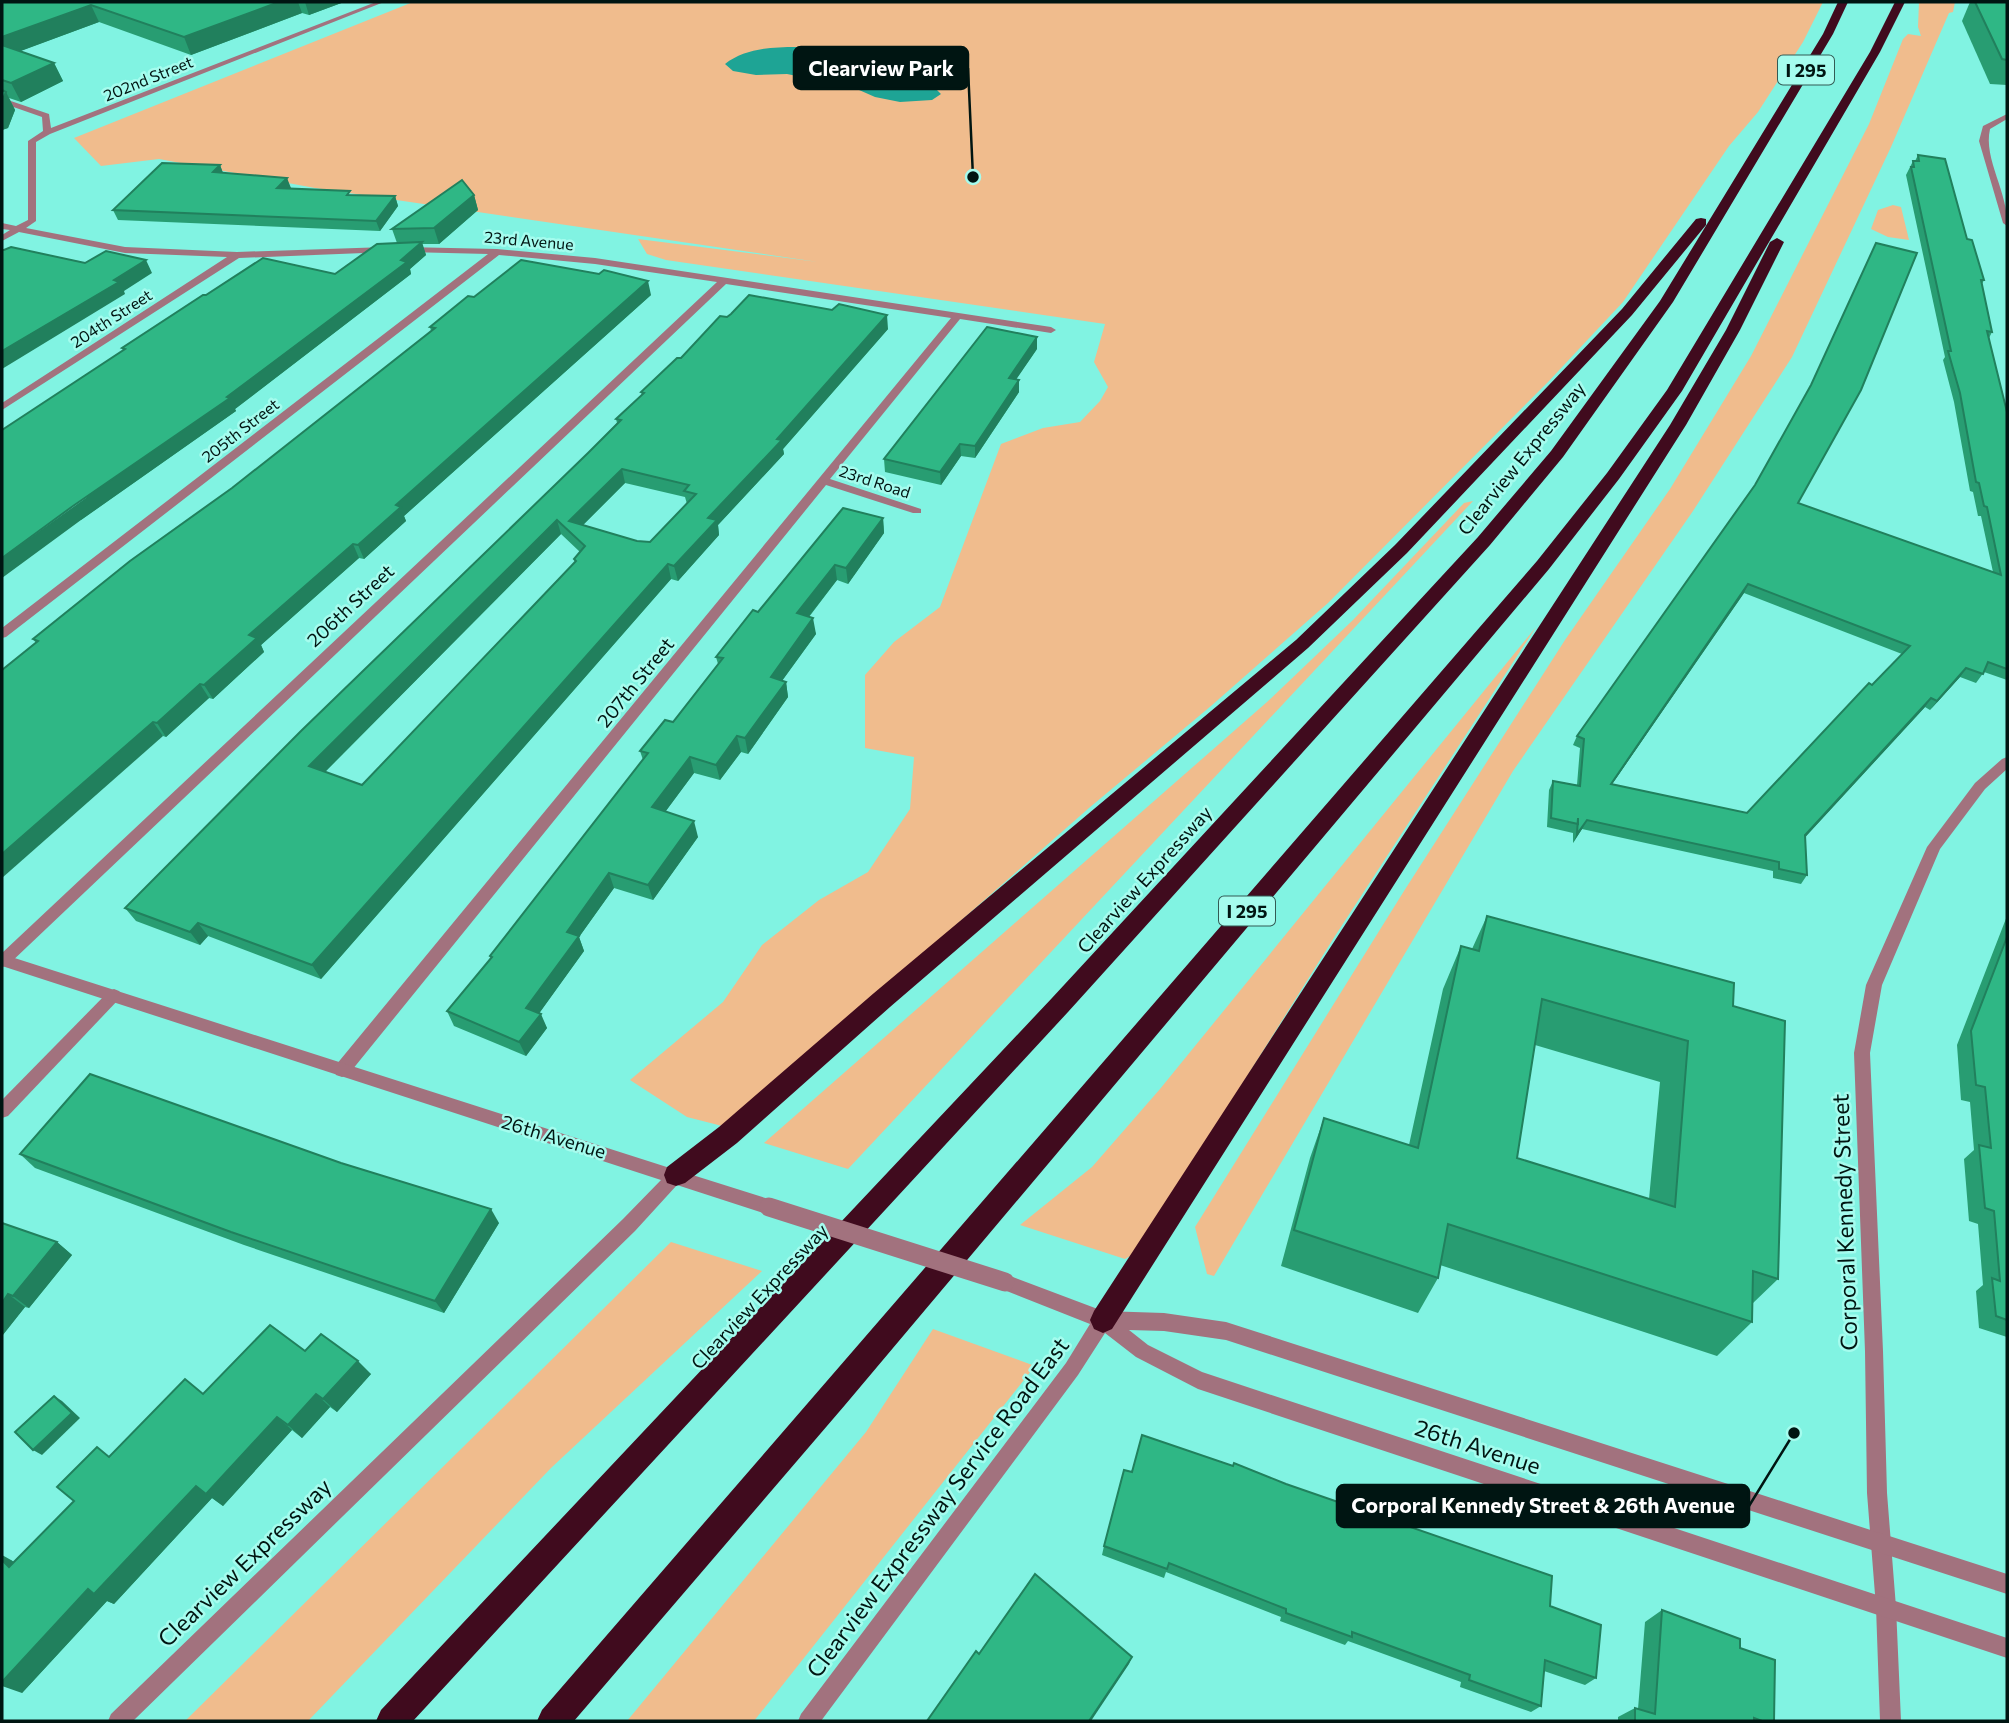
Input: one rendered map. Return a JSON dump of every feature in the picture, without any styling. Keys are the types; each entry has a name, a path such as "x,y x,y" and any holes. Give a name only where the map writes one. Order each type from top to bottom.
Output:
{"highway":[{"name":"Clearview Expressway","path":"392,1721 1050,1015 1484,541 1558,454 1666,302 1828,34 1843,2"},
{"name":"I 295","path":"553,1721 844,1385 1543,565 1613,476 1674,391 1875,52 1899,2"},
{"path":"1104,1320 1678,425 1733,330 1875,52"},
{"path":"676,1175 728,1135 882,1000 1302,644 1392,559 1627,312 1766,137"}],"street":[{"name":"202nd Street","path":"47,132 381,2"},
{"path":"2,100 46,116 47,132 32,141 32,221 2,238"},
{"path":"2007,116 1986,128 1983,141 2007,223"},
{"name":"23rd Avenue","path":"2,226 125,250 237,255 437,248 595,261 1052,330"},
{"name":"205th Street","path":"2,634 497,252"},
{"name":"204th Street","path":"2,407 237,255"},
{"name":"206th Street","path":"3,960 725,280"},
{"name":"207th Street","path":"342,1070 957,317"},
{"name":"23rd Road","path":"824,481 917,511"},
{"name":"Corporal Kennedy Street","path":"1890,1721 1886,1607 1880,1542 1861,1053 1874,985 1934,847 1980,786 2007,762"},
{"name":"26th Avenue","path":"3,960 1005,1282 1104,1320 1142,1351 1198,1380 2007,1648"},
{"path":"2,1111 114,995"},
{"name":"Clearview Expressway","path":"118,1721 620,1235 676,1175"},
{"name":"26th Avenue","path":"1104,1320 1164,1322 1226,1331 2007,1584"},
{"name":"Clearview Expressway Service Road East","path":"808,1721 1072,1369 1104,1320"}],"shaded area":[{"path":"413,2 1823,2 1803,42 1758,112 1729,146 1623,302 1549,381 1328,603 1089,808 726,1127 687,1117 630,1080 723,1002 762,945 819,900 868,872 910,809 914,757 865,748 865,675 894,642 940,607 1001,444 1043,428 1080,422 1100,401 1108,387 1094,362 1105,324 666,260 647,254 638,239 818,262 315,188 159,159 101,166 74,138"},
{"path":"1919,2 1955,2 1953,12 1949,13 1891,147 1792,357 1693,511 1513,771 1214,1276 1207,1274 1195,1227 1404,891 1565,640 1670,489 1751,356 1869,124 1903,39 1908,34 1921,36 1918,27"},
{"path":"1893,205 1901,207 1909,240 1888,237 1871,229 1878,210"},
{"path":"1473,501 848,1169 764,1143 1267,702 1353,620 1464,503"},
{"path":"1536,627 1335,936 1137,1252 1125,1259 1020,1225 1092,1167 1160,1089"},
{"path":"671,1242 762,1271 551,1468 308,1721 185,1721"},
{"path":"933,1329 1035,1366 754,1721 627,1721 866,1432"}],"water":[{"path":"829,47 857,50 895,81 926,85 941,94 932,100 900,102 875,97 825,75 807,78 787,74 756,75 733,71 725,64 748,52 761,49"}],"building":[{"path":"2,2 279,2 184,37 91,5 2,37"},
{"path":"1975,2 2007,2 2007,60 2002,59"},
{"path":"2,45 54,63 11,83 2,80"},
{"path":"1918,155 1945,159 1967,239 1972,240 1984,280 1981,280 1992,332 1987,331 2007,412 2007,669 1988,662 1983,674 1966,668 1937,701 1931,698 1805,835 1807,875 1779,869 1779,862 1587,820 1577,834 1578,824 1551,818 1553,781 1580,786 1584,739 1577,736 1755,485 1811,385 1876,243 1917,253 1861,390 1798,503 2001,575 1987,507 1984,506 1979,483 1976,482 1960,393 1948,351 1951,351 1911,167 1914,167 1913,161 1919,161","holes":["1748,584 1910,646 1872,685 1869,683 1747,813 1611,784"]},
{"path":"162,163 220,165 213,172 287,178 277,188 350,191 347,195 395,196 376,221 113,210"},
{"path":"462,180 474,195 434,228 392,229"},
{"path":"422,242 401,260 407,262 227,397 230,398 2,558 2,430 125,349 122,348 263,258 335,274 377,244"},
{"path":"11,247 85,263 106,251 146,260 114,280 119,282 2,351 2,250"},
{"path":"521,260 599,274 604,270 648,281 396,505 401,507 358,545 353,544 249,635 257,638 157,723 153,722 2,854 2,670 38,641 33,639 130,561 232,488 435,328 430,327 468,296 474,297"},
{"path":"749,295 832,310 839,304 887,315 777,439 782,440 708,518 717,520 674,566 668,564 312,965 198,923 190,932 125,908 301,731 621,420 616,419 644,393 641,392 677,358 681,358 720,316 727,317","holes":["622,469 689,485 684,491 696,494 650,542 637,541 569,521","557,520 585,546 574,559 576,561 362,785 309,766"]},
{"path":"987,327 1037,337 1009,378 1019,380 975,446 960,444 940,472 884,459"},
{"path":"843,508 883,518 846,568 835,565 797,613 813,618 771,677 786,682 745,738 737,736 716,765 690,757 652,807 694,821 648,885 609,873 567,932 579,936 526,1008 541,1014 519,1042 447,1011 492,957 490,956 648,753 640,751 665,720 673,722 723,658 716,657 753,610 758,612"},
{"path":"1487,916 1734,983 1733,1006 1785,1021 1778,1279 1753,1271 1752,1322 1448,1224 1438,1278 1294,1230 1324,1118 1418,1148 1461,946 1479,951","holes":["1542,999 1688,1041 1675,1207 1517,1158"]},
{"path":"2007,937 2007,1320 1996,1316 1992,1278 2000,1281 1994,1211 1985,1208 1979,1145 1991,1148 1985,1087 1976,1085 1971,1031"},
{"path":"90,1074 341,1163 491,1209 435,1301 231,1232 20,1154"},
{"path":"2,1223 57,1242 13,1296 8,1294 2,1303"},
{"path":"270,1325 305,1351 321,1334 358,1361 323,1399 316,1394 288,1425 277,1417 206,1494 196,1486 94,1594 88,1589 2,1682 2,1560 9,1567 74,1501 57,1487 97,1447 109,1457 185,1379 203,1394"},
{"path":"54,1396 72,1413 33,1450 15,1432"},
{"path":"1142,1435 1233,1466 1234,1463 1286,1484 1552,1576 1550,1606 1601,1625 1596,1678 1545,1660 1541,1706 1469,1680 1470,1675 1352,1632 1352,1637 1286,1613 1286,1609 1169,1563 1167,1569 1104,1546 1124,1470 1132,1472"},
{"path":"1035,1574 1132,1657 1089,1721 927,1721 976,1651 979,1654"},
{"path":"1662,1610 1740,1639 1740,1648 1775,1660 1774,1721 1754,1718 1754,1721 1635,1721 1635,1708 1655,1714"}],"place":[{"name":"Clearview Park","path":"973,177"},
{"name":"Corporal Kennedy Street & 26th Avenue","path":"1794,1433"}]}
